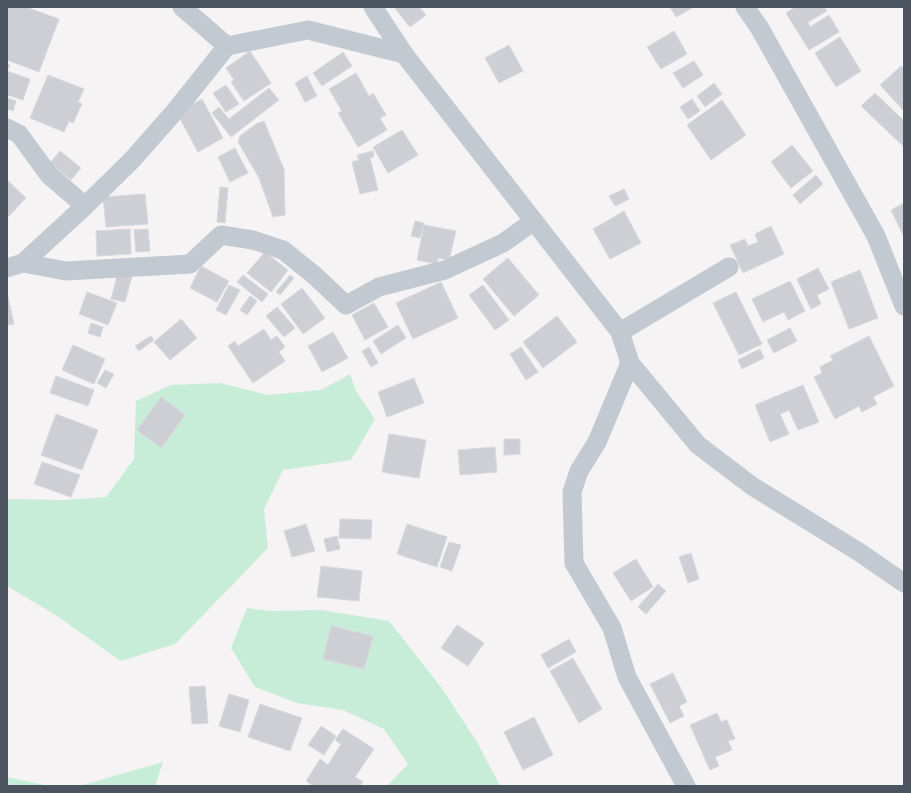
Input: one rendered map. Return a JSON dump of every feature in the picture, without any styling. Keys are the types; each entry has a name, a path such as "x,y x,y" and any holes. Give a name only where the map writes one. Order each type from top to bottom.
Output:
{"street":[{"path":"182,7 227,46"},
{"path":"373,7 404,54 620,332 630,363 698,445 752,486 859,552 904,583"},
{"path":"745,7 759,27 876,236 904,306"},
{"path":"15,265 86,206 132,160 176,110 227,46 308,30 404,54"},
{"path":"7,128 19,134 49,175 86,206"},
{"path":"15,265 66,271 190,264 221,235 253,240 283,250 314,275 346,305 379,287 445,270 503,243 534,221"},
{"path":"620,332 729,267"},
{"path":"630,363 597,442 579,471 572,492 574,563 612,628 627,677 686,786"}],"green space":[{"path":"350,374 356,391 375,419 351,460 283,470 264,509 268,548 175,644 121,661 54,614 7,586 7,499 63,500 106,497 134,459 136,401 171,385 220,383 268,395 321,390"},
{"path":"247,608 271,611 321,610 389,621 441,687 477,742 500,786 387,786 408,764 384,729 343,710 297,703 255,687 231,648"},
{"path":"163,762 155,786 79,786"},
{"path":"7,777 49,786 7,786"}],"building":[{"path":"7,7 26,7 59,19 39,72 7,60"},
{"path":"394,7 419,7 426,15 410,27"},
{"path":"670,7 694,7 676,17"},
{"path":"795,7 824,7 827,11 808,22 810,27 829,15 839,32 809,50 786,13"},
{"path":"674,31 687,54 661,69 647,47"},
{"path":"840,37 861,71 836,87 815,53"},
{"path":"509,45 523,71 499,83 485,58"},
{"path":"250,51 271,83 244,101 231,82 234,80 226,68"},
{"path":"343,52 352,66 322,86 313,73"},
{"path":"694,61 703,75 683,88 673,73"},
{"path":"7,64 10,65 7,71"},
{"path":"901,66 904,69 904,111 880,85"},
{"path":"7,71 30,79 23,100 7,95"},
{"path":"356,73 369,96 373,93 386,115 380,118 387,130 358,147 338,113 342,111 329,89"},
{"path":"48,75 84,89 78,102 82,104 73,123 69,121 64,132 30,118"},
{"path":"307,76 317,96 305,102 295,83"},
{"path":"714,83 722,94 705,107 697,96"},
{"path":"226,85 239,104 226,112 213,93"},
{"path":"269,88 279,100 231,137 212,113 219,107 229,119"},
{"path":"875,93 904,121 904,147 861,106"},
{"path":"7,98 16,101 13,111 7,109"},
{"path":"202,99 223,138 198,152 177,113"},
{"path":"692,99 700,111 688,119 680,107"},
{"path":"722,100 746,135 711,160 687,125"},
{"path":"264,121 284,169 285,215 273,217 259,178 238,142 240,136 256,124"},
{"path":"402,130 418,155 388,173 373,147"},
{"path":"792,145 813,171 791,188 771,162"},
{"path":"235,148 248,173 230,182 218,157"},
{"path":"60,151 81,168 71,180 50,163"},
{"path":"373,151 374,157 370,158 378,190 360,194 352,162 359,160 357,155"},
{"path":"816,175 823,184 800,204 793,195"},
{"path":"7,180 26,198 7,218"},
{"path":"220,187 228,188 225,223 217,222"},
{"path":"624,189 629,199 615,206 609,196"},
{"path":"145,194 148,224 106,227 103,197"},
{"path":"904,203 904,237 891,210"},
{"path":"624,211 641,243 610,259 593,229"},
{"path":"415,221 424,223 420,238 411,236"},
{"path":"424,225 456,231 449,260 438,258 437,264 417,260"},
{"path":"771,226 784,254 743,273 730,245 745,239 748,246 758,242 755,234"},
{"path":"130,229 131,254 97,256 96,231"},
{"path":"148,229 150,251 136,252 134,230"},
{"path":"265,252 288,270 271,292 247,273"},
{"path":"508,258 539,295 514,316 483,279"},
{"path":"201,266 229,281 217,302 190,288"},
{"path":"818,268 829,289 817,295 821,304 811,309 797,279"},
{"path":"860,270 878,318 849,329 831,282"},
{"path":"118,273 132,276 125,302 111,299"},
{"path":"243,275 268,294 262,302 237,282"},
{"path":"290,275 294,278 280,295 276,292"},
{"path":"790,281 805,311 788,320 784,312 763,322 752,299"},
{"path":"441,282 458,318 413,339 396,303"},
{"path":"229,285 240,290 226,315 216,310"},
{"path":"483,285 509,320 495,330 469,295"},
{"path":"302,288 325,318 303,334 281,304"},
{"path":"7,292 14,324 7,325"},
{"path":"87,292 117,303 108,325 79,314"},
{"path":"736,292 762,344 739,355 713,303"},
{"path":"250,296 257,301 247,315 240,310"},
{"path":"374,303 388,327 365,340 352,315"},
{"path":"277,307 295,328 284,337 266,316"},
{"path":"557,316 577,342 543,368 523,342"},
{"path":"181,319 197,338 170,360 154,342"},
{"path":"91,323 103,327 100,337 88,333"},
{"path":"398,325 406,338 381,354 373,341"},
{"path":"790,328 797,341 774,353 767,340"},
{"path":"264,329 271,340 277,336 285,347 279,352 285,361 253,383 228,346 235,341 238,346"},
{"path":"333,332 348,358 322,372 308,346"},
{"path":"151,336 154,340 139,351 135,346"},
{"path":"869,336 894,386 873,397 877,404 862,412 859,406 835,419 814,377 822,373 820,367 833,360 830,356"},
{"path":"73,345 105,359 94,384 62,370"},
{"path":"369,347 378,363 371,367 362,351"},
{"path":"521,347 538,372 526,380 510,354"},
{"path":"760,349 764,358 742,369 738,360"},
{"path":"105,370 114,374 106,388 97,383"},
{"path":"56,376 94,390 88,406 50,393"},
{"path":"414,378 424,403 387,417 378,392"},
{"path":"803,385 819,422 798,430 789,410 780,414 789,434 770,442 755,405"},
{"path":"161,397 185,415 161,448 137,430"},
{"path":"56,414 98,430 82,470 41,455"},
{"path":"389,434 426,440 419,478 382,472"},
{"path":"504,439 520,439 520,454 504,455"},
{"path":"495,447 497,472 460,475 458,450"},
{"path":"42,462 80,475 71,497 34,484"},
{"path":"340,519 372,520 371,539 339,538"},
{"path":"306,524 315,551 292,557 284,531"},
{"path":"407,524 447,537 437,567 397,554"},
{"path":"337,536 340,549 327,552 324,539"},
{"path":"449,542 461,545 452,571 440,567"},
{"path":"691,553 699,579 688,583 679,557"},
{"path":"636,559 653,587 631,601 613,573"},
{"path":"321,566 362,571 359,601 317,597"},
{"path":"658,584 666,591 646,614 638,607"},
{"path":"457,625 484,643 468,666 441,648"},
{"path":"331,626 373,636 364,669 323,659"},
{"path":"569,639 576,652 548,668 541,655"},
{"path":"573,658 602,709 579,723 550,671"},
{"path":"673,673 687,702 679,706 684,716 670,723 650,684"},
{"path":"205,686 208,723 192,724 189,687"},
{"path":"229,694 249,700 240,732 219,726"},
{"path":"260,704 302,718 290,751 248,737"},
{"path":"717,713 721,722 727,720 735,739 728,741 732,750 715,757 719,766 710,770 690,725"},
{"path":"534,717 553,755 523,770 504,732"},
{"path":"321,726 336,736 324,755 308,745"},
{"path":"343,729 374,749 355,777 363,782 360,786 313,786 306,781 320,759 328,765 341,744 335,740"}]}
